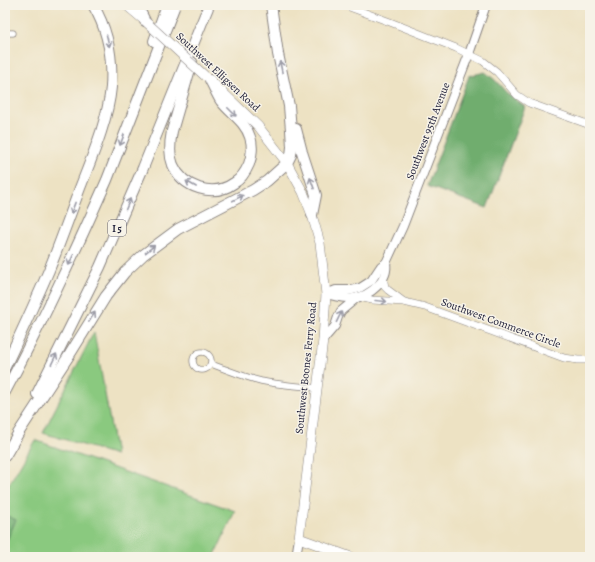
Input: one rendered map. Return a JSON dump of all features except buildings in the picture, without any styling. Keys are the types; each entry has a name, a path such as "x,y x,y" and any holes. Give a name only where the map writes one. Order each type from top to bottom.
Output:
{"highway":[{"path":"5,367 49,269 87,171 102,127 110,97 111,74 109,46 104,27 93,5"},
{"path":"137,5 145,21"},
{"path":"136,104 149,57 167,5"},
{"path":"5,392 45,313 107,180 176,5"},
{"name":"I 5","path":"19,432 100,266 143,168 209,5"},
{"path":"271,5 278,54 289,106 292,147 287,163"},
{"name":"I 5","path":"204,18 170,140 173,164 180,176 197,188 212,190 227,187 235,183 240,178 250,161 252,147 247,130 221,101 208,78"},
{"path":"289,106 316,195 312,216"},
{"name":"I 5","path":"5,456 106,296 125,272 143,254 178,229 253,190 267,181 287,163"}],"main road":[{"name":"Southwest Elligsen Road","path":"126,5 208,78 258,126 287,163"},
{"name":"Southwest 95th Avenue","path":"366,289 381,266 386,263 403,226 469,54 486,5"},
{"name":"Southwest Boones Ferry Road","path":"287,163 303,192 312,216 320,243 326,294 323,340 296,557"},
{"name":"Southwest 95th Avenue","path":"383,277 387,269 386,263"},
{"path":"326,294 336,290 366,289 377,286 383,277"},
{"name":"Southwest Commerce Circle","path":"326,294 336,297 359,297 366,289"},
{"path":"323,340 335,326 341,312 359,297"},
{"path":"299,538 351,557"}],"street":[{"path":"344,5 469,54 490,65 507,82 517,95 529,102 590,125"},
{"path":"5,33 13,33"},
{"name":"Southwest Commerce Circle","path":"383,277 385,287 404,302"},
{"name":"Southwest Commerce Circle","path":"359,297 372,300 404,302 435,310 564,358 590,360"},
{"path":"211,364 249,378 262,381 317,388"}],"green space":[{"path":"485,72 507,93 525,107 487,208 427,186 469,76"},
{"path":"94,332 116,455 43,433"},
{"path":"35,440 235,511 214,557 5,557 5,544 15,521 5,515 5,491"},
{"path":"5,515 16,520 5,544"}]}
